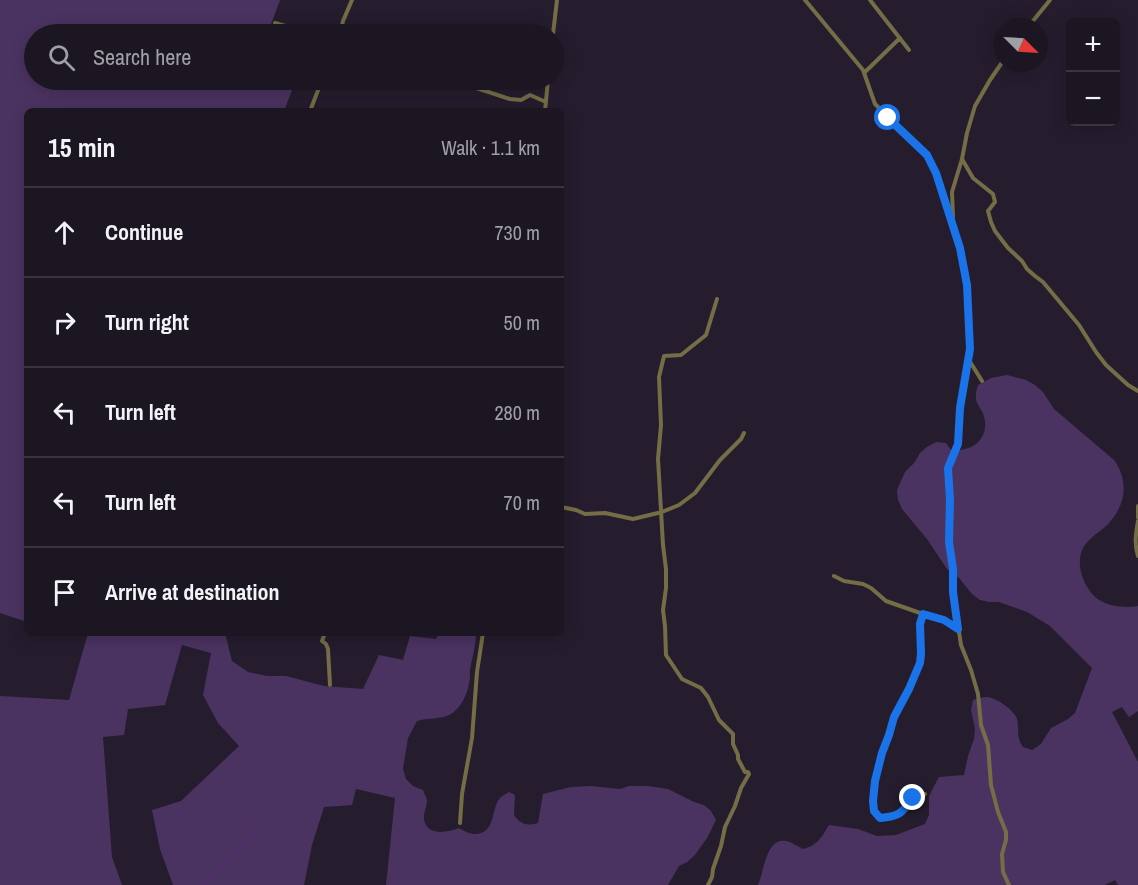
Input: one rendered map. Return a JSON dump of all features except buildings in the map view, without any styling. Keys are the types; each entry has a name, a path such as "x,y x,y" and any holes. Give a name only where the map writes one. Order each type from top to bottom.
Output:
{"street":[{"path":"342,24 352,0"},
{"path":"554,24 557,0"},
{"path":"805,0 864,73 875,104 927,155 936,173 960,248 967,285 970,349 960,408 958,444 948,468 949,542 953,569 953,592 961,645 977,688 981,725 988,745 992,785 998,812 1006,832 1002,854 1003,872 1009,885"},
{"path":"870,0 909,50"},
{"path":"1035,18 1050,0"},
{"path":"864,73 900,38"},
{"path":"953,223 952,192 967,133 975,106 995,72"},
{"path":"310,108 318,90"},
{"path":"483,90 510,99 521,100 530,95 546,102"},
{"path":"545,108 547,90"},
{"path":"962,159 973,178 993,195 995,202 988,211 991,222 1008,248 1027,269 1043,282 1079,326 1106,365 1138,391"},
{"path":"708,885 725,827 749,774 745,772 738,759 733,744 733,734 719,720 708,697 701,688 682,679 666,655 663,610 666,569 658,459 659,377 664,356 681,355 705,335 717,299"},
{"path":"969,360 982,381"},
{"path":"564,508 585,514 605,513 633,519 679,505 695,493 744,433"},
{"path":"1138,506 1135,539 1138,555"},
{"path":"834,576 844,581 863,584 886,601 944,620 958,629"},
{"path":"923,614 920,624 920,663 894,717 882,753 875,781 874,811 880,818 900,814 913,798 925,794"},
{"path":"324,636 321,641 328,649 330,685"},
{"path":"460,823 483,636"}],"shaded area":[{"path":"0,0 280,0 271,24 24,24 24,90 292,90 285,108 24,108 24,621 0,613"},
{"path":"1007,375 1026,380 1043,392 1054,409 1114,460 1122,476 1123,492 1119,508 1109,523 1086,543 1081,553 1080,566 1087,587 1096,598 1114,606 1138,606 1138,711 1129,717 1122,707 1112,712 1138,762 1138,885 1118,885 1115,880 1105,885 758,885 770,850 779,841 786,841 803,849 816,843 829,825 858,829 877,836 896,835 925,824 929,815 929,796 939,777 964,775 974,739 975,729 971,710 973,700 991,698 1009,708 1017,719 1018,736 1023,747 1032,750 1041,744 1051,728 1075,713 1092,668 1050,626 1027,612 999,602 980,600 972,594 959,578 947,569 927,539 902,509 898,500 897,490 905,472 927,447 936,442 946,443 951,450 958,450 971,447 980,440 985,421 976,398 978,385 991,378"},
{"path":"87,636 226,636 232,661 248,672 267,676 286,676 324,686 363,689 379,655 403,660 410,636 436,639 437,636 476,636 467,693 462,702 449,715 417,721 408,738 403,769 406,779 413,786 423,790 427,800 424,820 430,829 444,832 459,828 472,834 481,833 489,827 498,801 509,792 515,795 514,815 519,821 524,824 538,823 543,794 571,787 591,786 620,789 629,786 648,786 668,789 704,805 716,820 695,855 679,866 668,885 386,885 395,798 356,789 352,805 324,807 312,845 304,885 173,885 160,849 152,810 181,801 239,746 218,723 203,695 211,653 182,645 165,705 128,709 124,735 103,737 112,857 122,885 0,885 0,696 69,700"}],"waterway":[{"path":"202,885 229,860 254,830"}],"route":[{"path":"888,118 927,155 936,173 960,248 969,305 968,368 960,408 958,444 948,468 949,542 958,629 944,620 923,614 920,624 920,663 899,705 882,753 875,781 874,811 880,818 900,814 913,798"}]}
